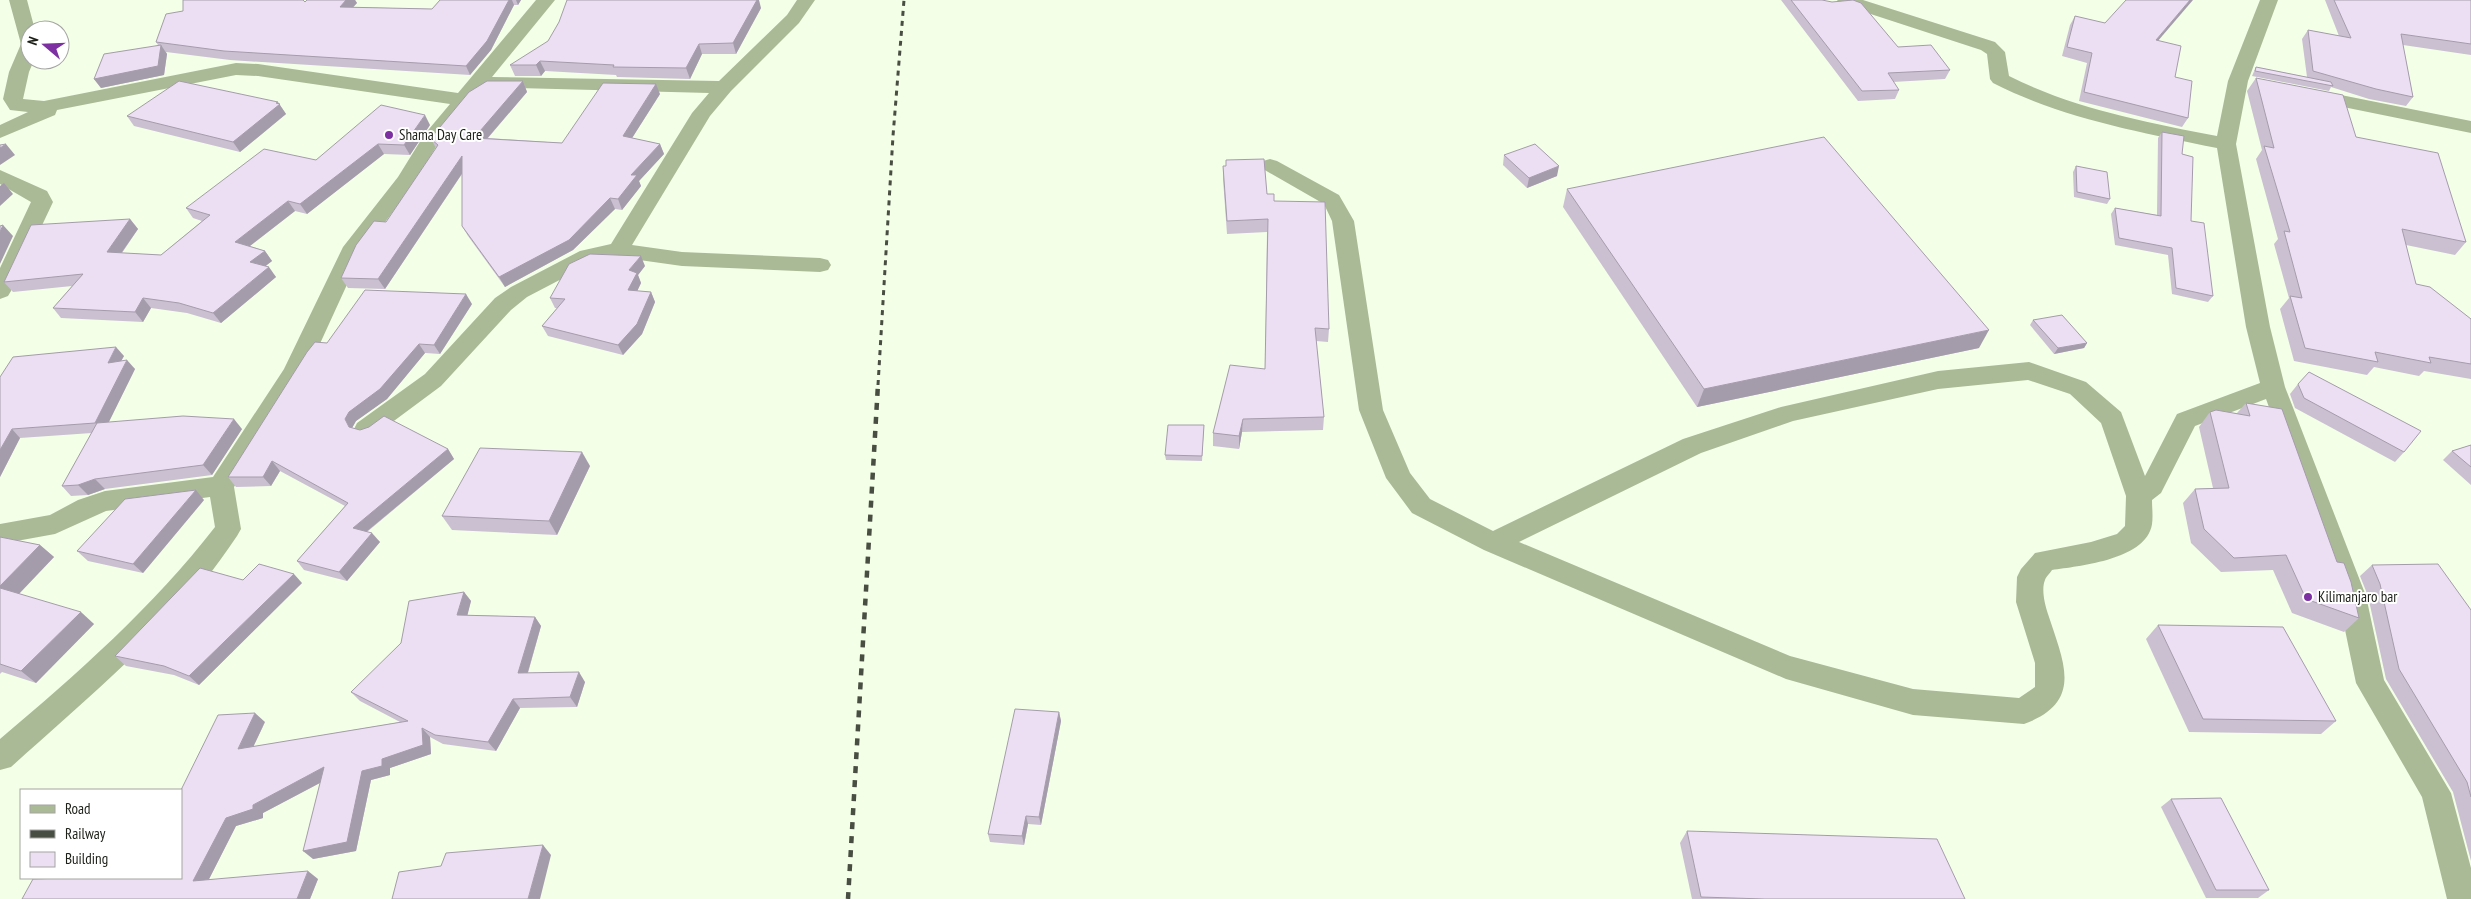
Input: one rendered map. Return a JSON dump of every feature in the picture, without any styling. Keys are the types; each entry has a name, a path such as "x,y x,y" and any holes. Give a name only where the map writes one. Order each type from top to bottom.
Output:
{"street":[{"path":"0,757 64,702 194,574 228,529 220,486 294,372 351,252 406,180 431,139 520,34 546,0"},
{"path":"618,250 702,113 724,87 793,19 806,0"},
{"path":"1846,0 1988,46 1996,52 2000,79 2028,95 2078,110 2226,144"},
{"path":"2269,0 2247,83 2226,144 2258,327 2273,387 2352,596 2370,683 2436,793 2463,899"},
{"path":"12,5 30,44 27,56 19,72 13,99 17,106 31,108 64,104 236,69 258,70 464,100"},
{"path":"477,83 724,87"},
{"path":"2296,92 2471,127"},
{"path":"0,132 64,104"},
{"path":"1270,165 1332,200 1343,220 1371,410 1399,478 1421,506 1493,544 1786,667 1913,702 2024,711 2049,693 2049,663 2030,602 2031,577 2044,561 2091,553 2126,542 2138,529 2139,496 2112,418 2078,388 2029,371 1938,380 1790,413 1692,446 1493,544"},
{"path":"0,176 40,196 42,202 0,291"},
{"path":"366,429 433,380 503,304 518,292 576,260 600,252 618,250 682,258 820,265"},
{"path":"2139,496 2152,486 2186,420 2273,387"},
{"path":"0,534 55,524 87,507 105,501 220,486"}],"building":[{"path":"183,0 303,0 305,2 307,0 346,0 340,7 432,9 440,0 509,0 487,41 466,66 224,51 156,42 166,14 183,11"},
{"path":"567,0 757,0 733,43 699,44 686,68 613,67 614,65 540,61 536,65 510,65 548,41 559,22"},
{"path":"1791,0 1822,0 1832,2 1853,0 1861,3 1898,47 1931,45 1950,70 1888,73 1899,90 1862,91"},
{"path":"2126,0 2190,0 2156,40 2181,46 2175,77 2192,81 2188,118 2084,92 2092,53 2067,47 2075,16 2105,23"},
{"path":"2334,0 2471,0 2471,44 2401,34 2413,97 2376,89 2313,71 2308,30 2351,38"},
{"path":"161,45 158,66 94,79 104,54"},
{"path":"2256,67 2331,82 2333,86 2255,71"},
{"path":"2256,78 2343,95 2356,137 2438,153 2466,242 2402,229 2416,284 2430,287 2471,319 2471,364 2429,357 2431,363 2375,352 2378,362 2305,348 2290,296 2302,298 2284,231 2290,232 2264,146 2274,148"},
{"path":"179,81 278,102 276,103 280,104 233,142 127,116"},
{"path":"487,81 523,81 474,138 562,143 603,83 656,84 623,136 660,144 631,175 637,175 618,199 610,198 569,240 499,277 462,226 462,156 378,279 341,278 356,245 374,221 386,222 438,145 431,139 435,133 469,92"},
{"path":"381,105 425,115 404,145 378,144 300,204 288,201 235,242 265,251 250,262 269,267 213,313 179,303 143,298 135,312 53,308 83,274 4,282 31,225 130,219 107,252 161,255 210,215 186,208 264,149 316,160"},
{"path":"2162,132 2184,136 2182,154 2193,157 2191,221 2204,223 2213,296 2176,288 2172,248 2119,238 2115,208 2161,216"},
{"path":"1824,137 1989,330 1704,389 1567,189"},
{"path":"1535,144 1559,166 1529,178 1504,155"},
{"path":"1264,159 1267,194 1274,194 1274,201 1325,202 1329,329 1315,328 1324,417 1243,419 1239,436 1213,433 1230,365 1265,369 1268,219 1227,221 1223,166 1226,166 1226,160"},
{"path":"2076,166 2107,172 2110,199 2077,192"},
{"path":"590,254 641,256 629,270 637,273 628,290 651,292 637,324 618,345 542,326 565,299 550,298 569,264"},
{"path":"365,290 466,294 434,345 419,344 380,389 349,412 345,419 349,427 360,430 369,427 384,416 448,449 353,528 372,533 339,572 297,561 348,503 272,461 263,477 228,477 307,352 315,342 327,343"},
{"path":"2062,315 2087,343 2058,348 2033,320"},
{"path":"116,347 108,363 127,360 95,423 12,429 0,450 0,377 13,357"},
{"path":"2309,372 2421,431 2404,452 2304,398 2298,384"},
{"path":"2246,403 2282,409 2337,562 2344,563 2351,582 2359,618 2306,599 2286,555 2234,558 2204,529 2195,489 2229,488 2210,412 2216,410 2250,416"},
{"path":"183,416 234,419 203,465 95,479 78,485 62,486 97,423"},
{"path":"1168,425 1204,425 1202,456 1165,455"},
{"path":"2471,445 2471,467 2452,451"},
{"path":"480,448 582,452 549,521 442,516"},
{"path":"196,490 133,564 77,551 125,499"},
{"path":"0,537 40,545 0,586"},
{"path":"259,564 294,574 189,676 164,666 115,656 200,568 243,580"},
{"path":"2438,564 2471,610 2471,797 2467,782 2399,669 2380,584 2372,565"},
{"path":"0,588 81,612 21,671 0,664"},
{"path":"464,592 457,615 535,617 518,673 579,672 570,697 513,699 488,742 435,735 422,728 423,745 382,759 382,766 362,771 347,842 303,851 324,767 253,805 253,809 226,818 193,881 308,871 297,899 22,899 33,879 182,879 181,789 218,715 255,713 238,749 408,721 351,692 401,643 409,601"},
{"path":"2158,625 2283,627 2336,721 2203,719"},
{"path":"1015,709 1059,712 1039,817 1026,816 1022,836 988,834"},
{"path":"2221,798 2269,890 2216,890 2171,799"},
{"path":"1687,831 1937,839 1965,899 1765,899 1701,897"},
{"path":"543,845 528,899 392,899 399,872 441,866 446,853"}],"railway":[{"path":"878,385 893,136 904,0"},
{"path":"848,899 878,384"}],"place":[{"name":"Shama Day Care","path":"389,135"},
{"name":"Kilimanjaro bar","path":"2308,597"}]}
